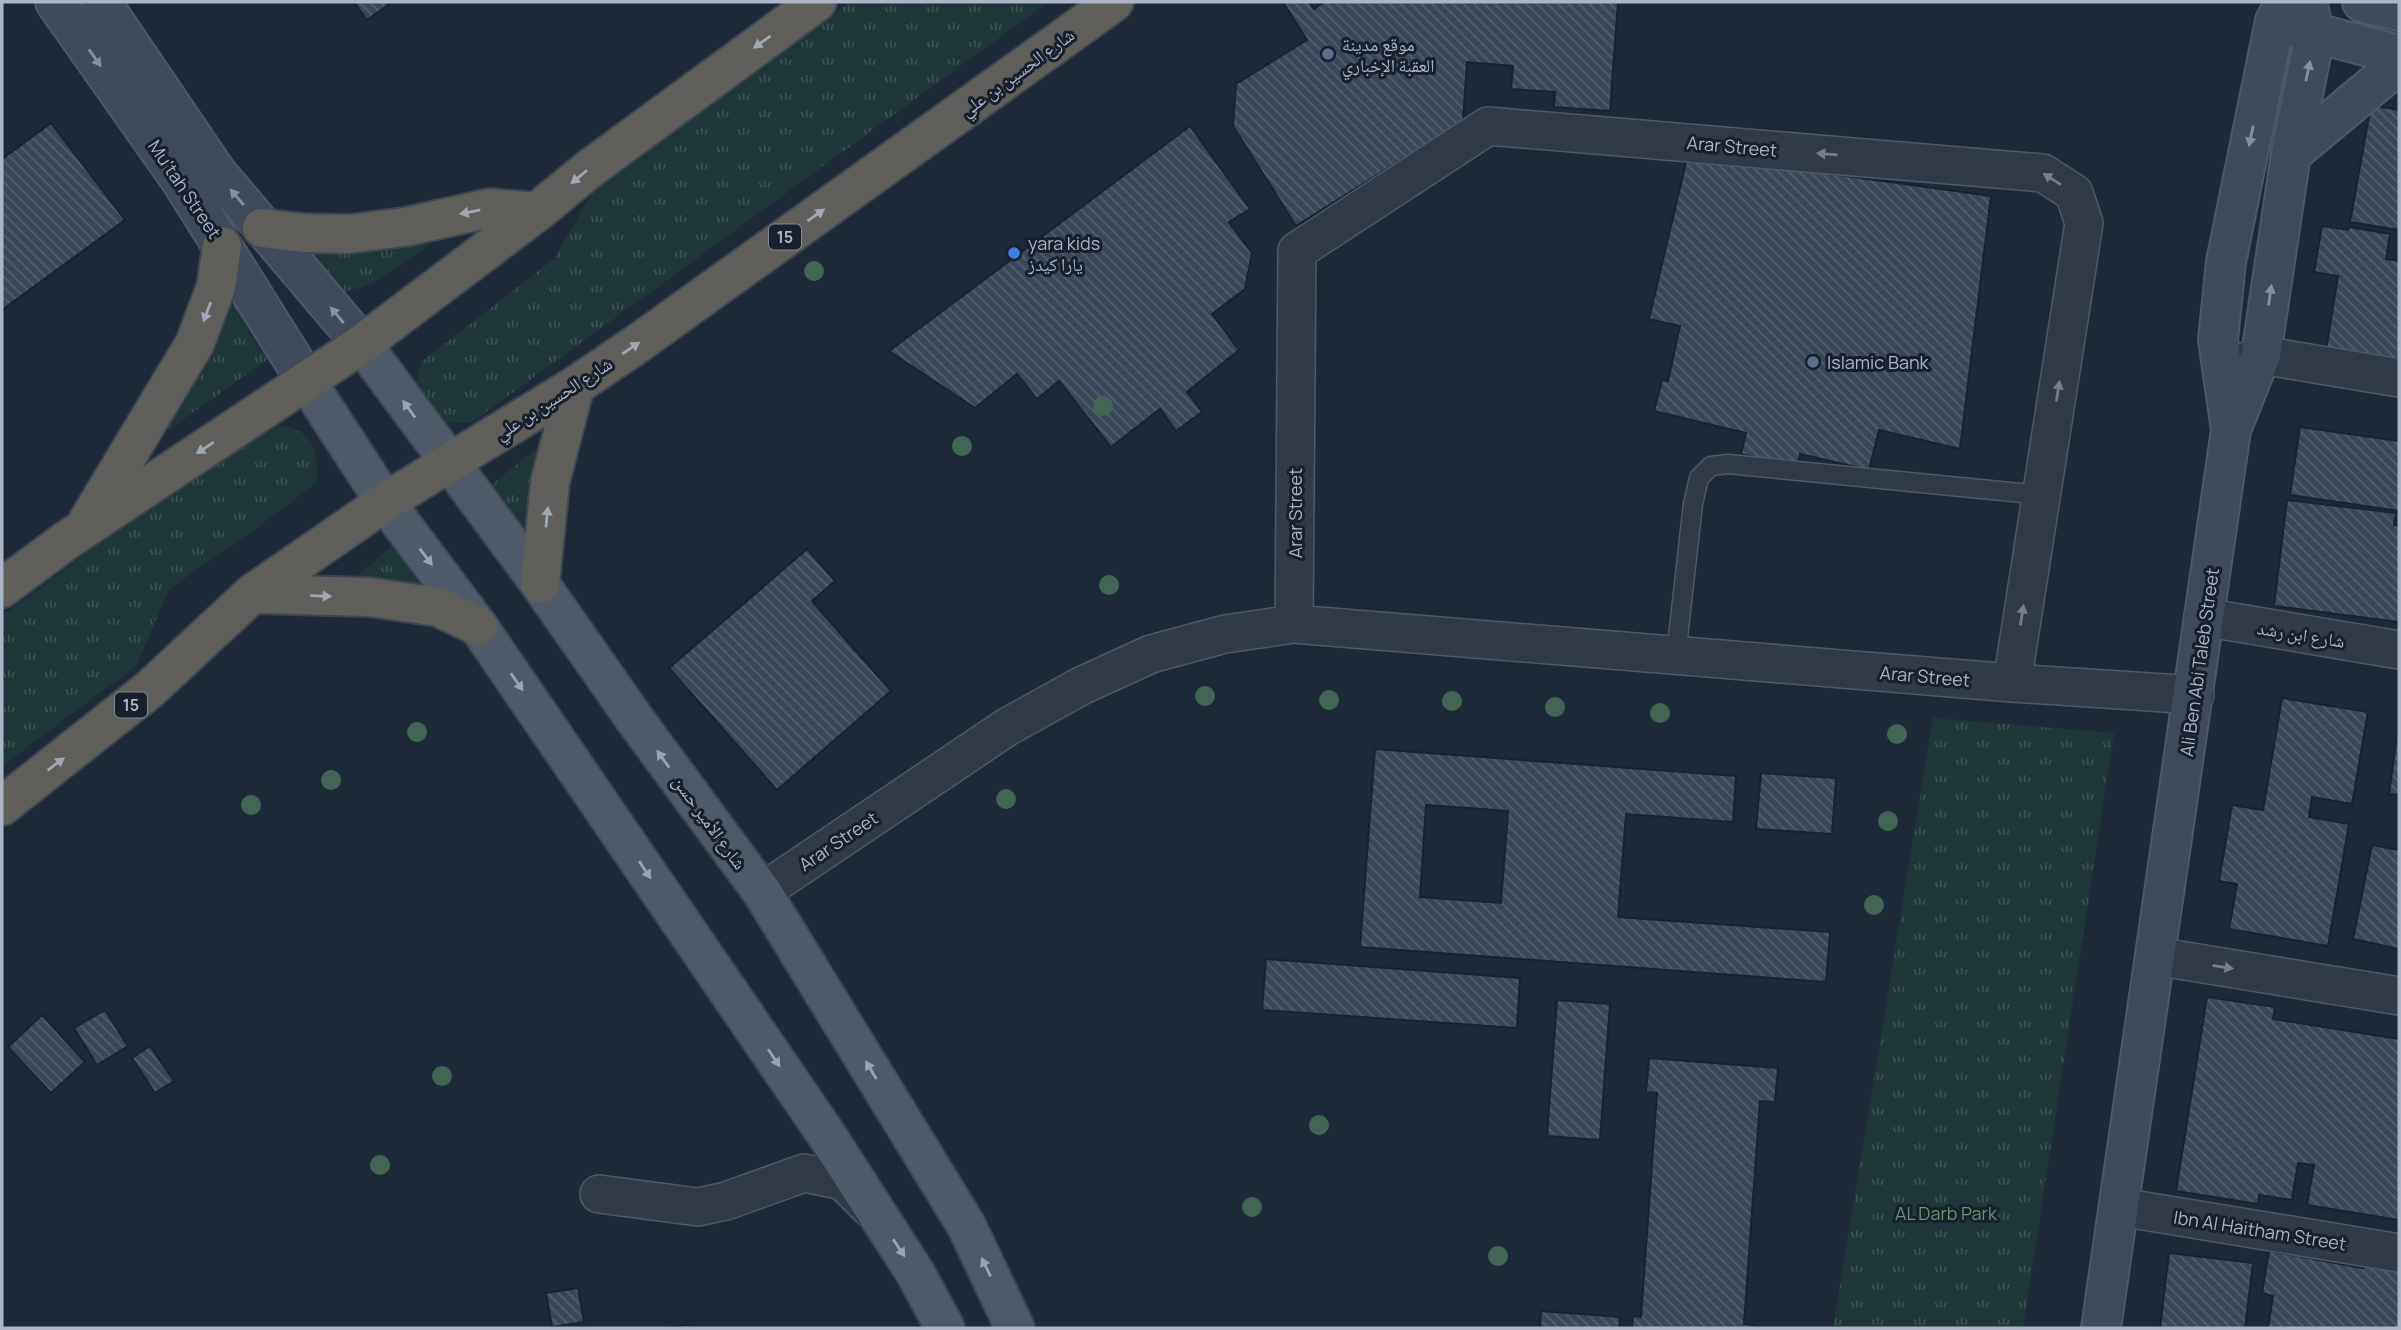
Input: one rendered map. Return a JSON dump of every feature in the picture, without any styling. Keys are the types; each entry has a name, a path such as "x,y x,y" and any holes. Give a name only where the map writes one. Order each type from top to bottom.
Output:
{"highway":[{"path":"2,588 83,529 362,344 537,212 588,170 817,2"},
{"name":"شارع الحسين بن علي","path":"2,806 150,689 252,594 385,502 575,386 637,344 1114,2"},
{"path":"262,228 349,234 405,227 490,208 537,212"},
{"path":"83,529 195,343 216,287 222,246"},
{"path":"540,584 550,482 575,386"},
{"path":"252,594 369,597 438,607 478,626"}],"main road":[{"name":"Mu'tah Street","path":"55,2 181,182 307,382"},
{"name":"Mu'tah Street","path":"101,2 217,173 362,344"},
{"path":"2362,2 2399,11"},
{"path":"2231,430 2218,340 2226,262 2273,8 2311,18 2399,55"},
{"name":"Ali Ben Abi Taleb Street","path":"2101,1328 2231,430 2260,355 2311,18"},
{"path":"2291,155 2399,64"},
{"name":"شارع الأمير حسن","path":"362,344 540,584 636,722 762,892 966,1225 1015,1328"},
{"path":"307,382 385,502 478,626 825,1134 916,1274 944,1328"}],"street":[{"name":"Arar Street","path":"1294,624 1297,250 1488,126 2043,173 2074,193 2084,223 2012,683"},
{"path":"2221,372 2260,355 2399,378"},
{"name":"شارع ابن رشد","path":"2203,617 2399,650"},
{"name":"Arar Street","path":"762,892 1007,727 1081,686 1150,654 1225,634 1294,624 2012,683 2194,695"},
{"path":"2155,956 2399,996"},
{"path":"599,1194 698,1208 726,1201 804,1173 843,1181 873,1210"},
{"name":"Ibn Al Haitham Street","path":"2120,1208 2399,1253"}],"lane":[{"path":"1676,655 1693,504 1699,478 1710,466 1728,464 2041,495"}],"green space":[{"path":"850,2 1048,2 471,423 439,420 414,400 421,362 554,259 599,181"},
{"path":"439,237 381,278 341,292 296,245"},
{"path":"229,293 271,357 151,442"},
{"path":"276,425 297,430 310,441 317,461 316,483 169,589 136,666 2,766 2,616 138,514 255,435"},
{"path":"541,445 524,535 484,491"},
{"path":"392,546 429,597 347,585"},
{"name":"AL Darb Park","path":"1933,718 2114,733 2023,1328 1833,1328"}],"building":[{"path":"354,2 392,2 367,20"},
{"path":"1283,2 1309,2 1314,9 1324,2 1618,2 1610,111 1554,107 1555,92 1511,89 1513,66 1467,62 1463,121 1296,226 1233,126 1236,84 1307,40"},
{"path":"2371,105 2399,110 2399,230 2350,222"},
{"path":"51,123 125,220 2,310 2,159"},
{"path":"1190,126 1250,209 1229,222 1252,253 1245,289 1212,314 1239,350 1187,392 1202,412 1176,431 1160,409 1111,447 1059,381 1037,399 1017,374 975,408 889,351"},
{"path":"1688,154 1991,196 1960,449 1879,430 1869,470 1800,454 1797,468 1741,454 1746,433 1654,411 1662,380 1668,381 1680,326 1649,319"},
{"path":"2322,226 2348,230 2349,227 2390,234 2386,259 2399,261 2399,362 2326,350 2338,276 2314,272"},
{"path":"2300,427 2399,441 2399,511 2290,495"},
{"path":"2287,500 2396,513 2394,525 2399,526 2399,622 2274,606"},
{"path":"807,549 835,581 812,601 891,691 777,790 669,668"},
{"path":"2282,698 2368,712 2352,804 2312,797 2309,817 2349,824 2328,946 2229,929 2237,884 2219,881 2232,805 2263,810"},
{"path":"2399,721 2399,795 2389,794"},
{"path":"1375,749 1736,776 1733,822 1626,814 1618,917 1830,932 1826,982 1360,947","holes":["1426,805 1508,811 1501,903 1420,897"]},
{"path":"1761,773 1836,778 1832,834 1756,829"},
{"path":"2372,845 2399,850 2399,949 2353,939"},
{"path":"1266,959 1520,978 1517,1028 1262,1010"},
{"path":"2207,997 2275,1007 2273,1019 2399,1039 2399,1220 2307,1205 2314,1165 2298,1163 2292,1200 2259,1195 2258,1204 2176,1191"},
{"path":"1557,1000 1610,1004 1600,1140 1547,1136"},
{"path":"105,1010 128,1046 97,1065 74,1028"},
{"path":"42,1015 85,1062 51,1093 8,1047"},
{"path":"150,1046 174,1081 155,1093 132,1058"},
{"path":"1649,1058 1778,1068 1775,1102 1760,1101 1744,1324 1755,1325 1755,1328 1632,1328 1633,1316 1641,1317 1657,1093 1646,1092"},
{"path":"2269,1251 2363,1268 2364,1265 2399,1271 2399,1328 2268,1328 2273,1296 2262,1293"},
{"path":"2169,1253 2253,1263 2245,1328 2160,1328"},
{"path":"578,1288 584,1322 552,1327 546,1293"},
{"path":"1541,1311 1620,1317 1619,1328 1540,1328"},
{"path":"689,1325 689,1328 662,1328"}],"place":[{"name":"موقع مدينة العقبة الإخباري","path":"1328,54"},
{"name":"yara kids يارا كيدز","path":"1014,253"},
{"name":"Islamic Bank","path":"1813,362"}]}
